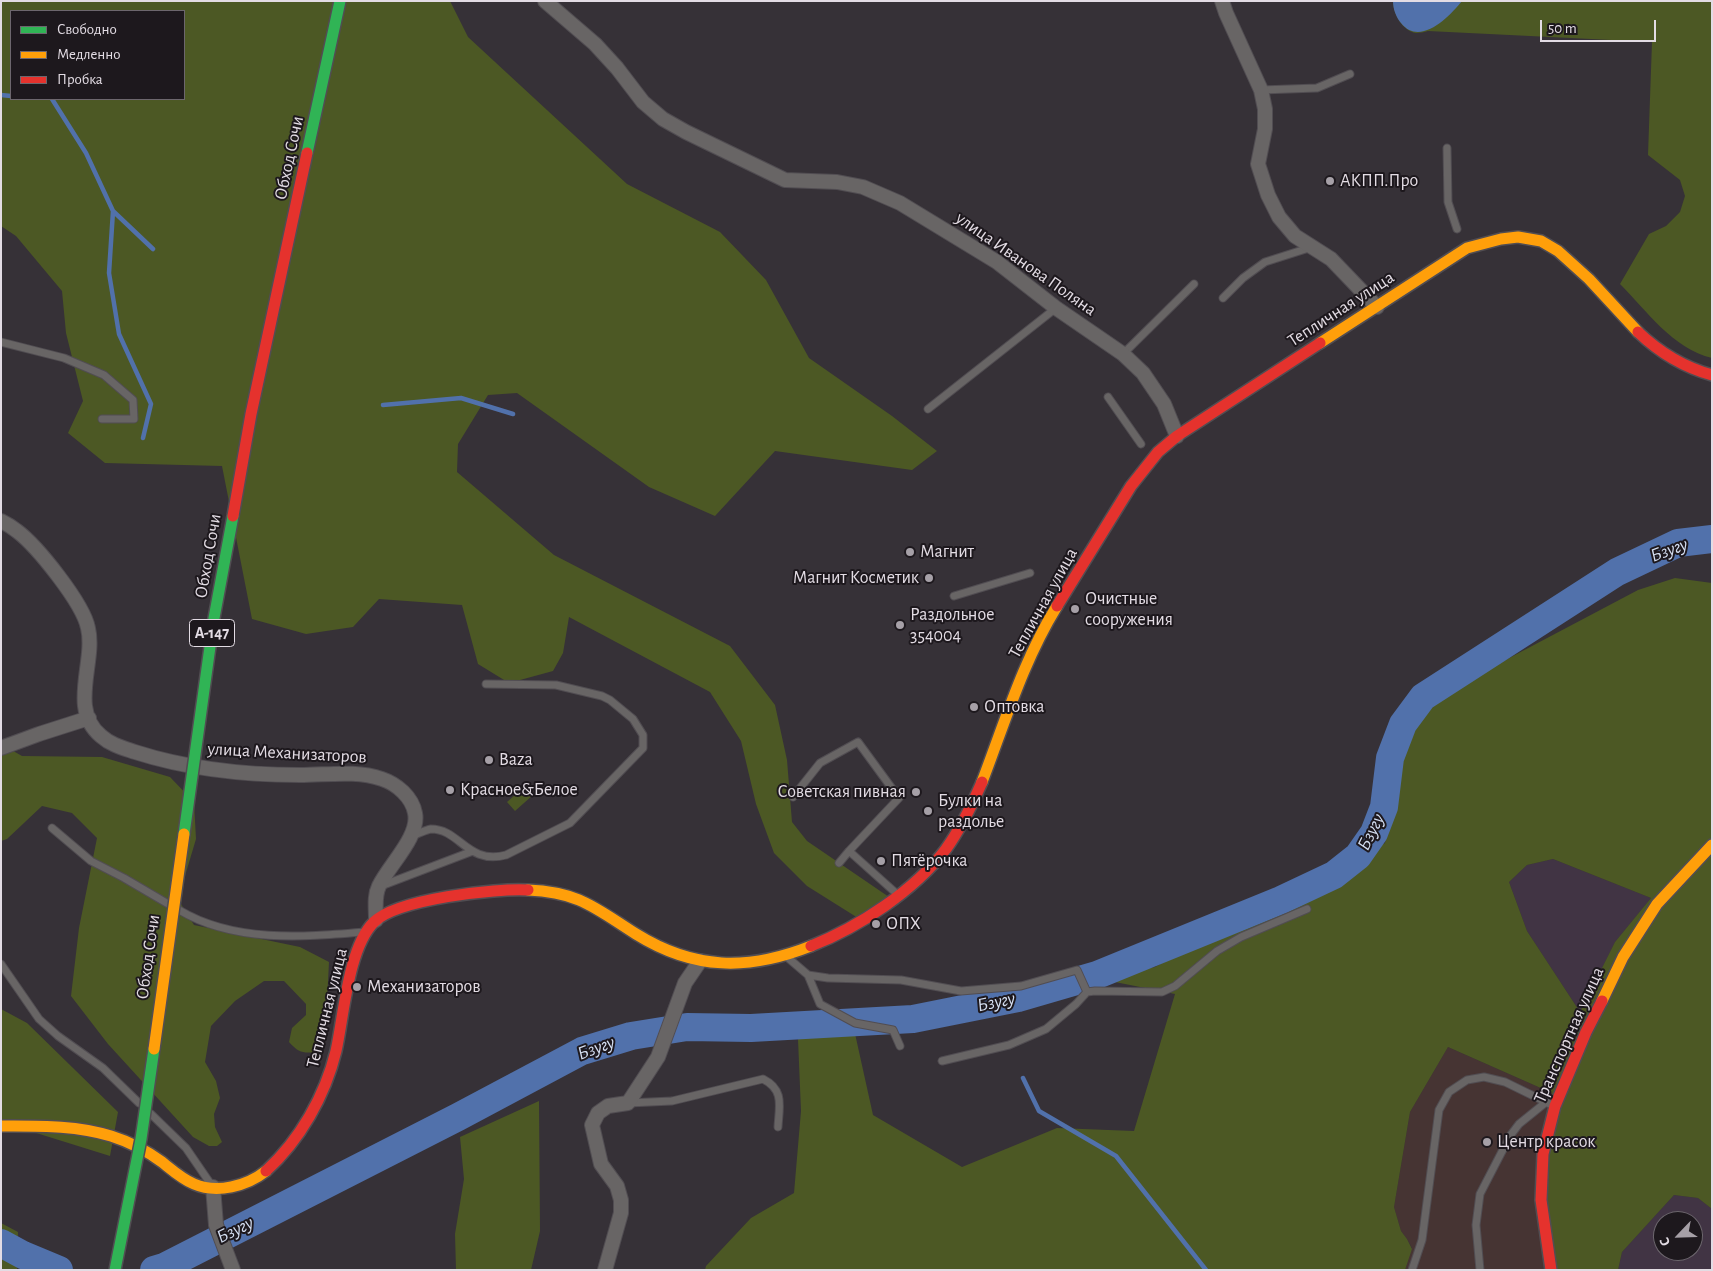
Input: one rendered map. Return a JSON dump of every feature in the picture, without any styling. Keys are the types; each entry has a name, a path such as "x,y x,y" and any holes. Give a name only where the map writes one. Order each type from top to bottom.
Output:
{"main road":[{"name":"Обход Сочи","path":"115,1270 141,1139 214,618 251,414 340,1"},
{"name":"Тепличная улица","path":"1,1126 59,1126 98,1132 126,1141 156,1158 185,1180 200,1186 213,1187 248,1183 277,1162 310,1115 325,1087 336,1047 355,956 367,932 376,920 391,911 406,906 486,890 540,890 570,895 596,906 629,930 655,945 700,961 724,963 754,961 785,955 819,943 847,929 899,896 948,847 974,803 1033,648 1131,486 1158,452 1177,436 1467,248 1508,238 1522,237 1537,239 1552,246 1569,260 1663,354 1685,366 1712,375"},
{"name":"Транспортная улица","path":"1552,1270 1541,1200 1543,1154 1550,1104 1623,957 1657,904 1712,845"}],"street":[{"name":"улица Иванова Поляна","path":"545,1 595,44 618,68 643,102 662,119 728,154 785,180 837,182 863,187 900,203 997,262 1056,308 1122,354 1144,373 1164,404 1177,436"},
{"path":"1222,1 1261,90 1265,109 1265,129 1258,164 1268,195 1279,217 1295,236 1331,259 1377,307"},
{"name":"улица Механизаторов","path":"1,521 18,531 41,554 69,592 88,627 90,645 84,687 89,718 101,736 115,745 147,756 191,766 232,772 298,775 356,773 382,779 397,786 406,794 412,804 415,824 412,836 378,887 376,920"},
{"path":"1,748 89,718"},
{"path":"605,1270 621,1213 621,1200 618,1186 601,1164 592,1125 598,1113 608,1106 628,1103 658,1058 685,983 700,961"},
{"path":"213,1187 216,1225 233,1270"}],"lane":[{"path":"1261,90 1317,88 1350,74"},
{"path":"1447,148 1448,202 1457,229"},
{"path":"1223,298 1243,278 1266,262 1313,247"},
{"path":"1122,354 1194,284"},
{"path":"928,409 1056,308"},
{"path":"1,342 64,358 104,374 132,400 134,419 102,419"},
{"path":"1108,398 1141,444"},
{"path":"954,596 1030,572"},
{"path":"412,836 429,829 439,830 487,858 506,856 570,823 640,751 644,742 643,735 633,719 610,700 602,696 556,685 486,684"},
{"path":"793,798 820,763 858,742 899,798 848,850 839,863"},
{"path":"52,828 91,861 187,915 219,926 254,934 302,937 367,932"},
{"path":"848,850 899,896"},
{"path":"378,887 473,851"},
{"path":"942,1061 1009,1044 1046,1029 1076,1004 1087,992 1162,992 1175,986 1217,951 1241,937 1308,909"},
{"path":"785,955 808,975 820,1004 855,1023 893,1030 900,1046"},
{"path":"1,964 39,1019 58,1036 103,1068 186,1148 213,1187"},
{"path":"808,975 828,978 901,980 961,991 1022,986 1077,970 1087,992"},
{"path":"1412,1270 1422,1240 1439,1110 1450,1092 1467,1080 1484,1077 1505,1082 1550,1104"},
{"path":"628,1103 672,1101 763,1079 772,1084 779,1094 778,1127"},
{"path":"1480,1270 1476,1225 1480,1194 1510,1136 1519,1124 1550,1104"}],"shaded area":[{"path":"1553,859 1651,898 1615,942 1580,1012 1527,931 1509,882 1527,865"},
{"path":"1448,1047 1552,1093 1544,1270 1405,1270 1412,1248 1401,1231 1394,1207 1410,1112"},
{"path":"1674,1195 1698,1198 1712,1209 1712,1270 1618,1270 1622,1252 1653,1218 1653,1261 1703,1261 1703,1211 1659,1211"}],"green space":[{"path":"1,1 450,1 468,37 627,184 720,232 766,280 809,358 892,416 937,451 912,470 775,451 715,516 649,487 517,393 488,395 458,444 457,472 554,555 730,646 775,705 787,760 792,822 807,841 889,897 858,918 807,886 774,853 756,804 741,741 710,692 569,617 563,653 553,671 509,683 478,664 462,605 379,599 353,627 306,634 252,619 222,466 105,463 68,433 83,401 66,333 62,291 16,236 1,226"},
{"path":"1393,1 1712,1 1712,358 1685,346 1673,337 1620,284 1649,234 1666,226 1680,212 1685,196 1680,180 1648,155 1652,42 1428,31 1416,33 1406,29 1399,21"},
{"path":"1675,578 1712,583 1712,1209 1698,1198 1674,1195 1659,1211 1653,1211 1653,1218 1622,1252 1618,1270 1544,1270 1552,1093 1448,1047 1410,1112 1394,1207 1401,1231 1412,1249 1405,1270 705,1270 706,1266 751,1218 794,1193 801,1111 797,1015 852,1020 873,1115 962,1167 1057,1128 1134,1131 1175,994 1100,979 1155,967 1385,843 1409,711 1638,590","holes":["1553,859 1651,898 1615,942 1580,1012 1527,931 1509,882 1527,865"]},
{"path":"1,744 22,756 102,757 170,777 194,802 196,839 185,876 181,904 194,925 300,947 329,962 325,1043 319,1052 302,1052 289,1042 292,1028 306,1015 306,1004 284,981 264,981 235,1001 211,1026 205,1062 216,1081 220,1098 214,1114 215,1127 222,1142 217,1146 209,1146 193,1137 108,1044 71,996 79,928 97,838 72,813 42,806 7,839 1,841"},
{"path":"525,786 533,795 515,811 507,802"},
{"path":"1,1009 27,1023 118,1112 110,1156 1,1122"},
{"path":"539,1101 540,1231 531,1270 456,1270 455,1234 464,1179 460,1137"},
{"path":"1,1223 18,1232 17,1270 1,1270"}],"water":[{"path":"1393,1 1462,1 1450,15 1434,27 1417,32 1409,30 1401,23 1395,13"}],"waterway":[{"path":"1,95 10,96"},
{"path":"53,100 86,153 113,211 153,249"},
{"path":"113,211 109,273 119,334 151,404 143,438"},
{"path":"383,405 461,398 513,414"},
{"name":"Бзугу","path":"154,1270 164,1267 458,1117 582,1051 631,1036 687,1027 751,1028 913,1019 1018,998 1097,975 1281,900 1334,875 1358,856 1374,833 1384,807 1390,758 1403,724 1423,697 1617,572 1678,543 1712,539"},
{"path":"1023,1078 1039,1111 1116,1156 1206,1270"},
{"name":"Бзугу","path":"1,1243 23,1255 59,1270"}],"traffic: slow":[{"path":"1320,343 1467,248 1501,239 1518,237 1541,241 1558,251 1589,279 1638,332"},
{"path":"982,782 1024,670 1057,606"},
{"path":"154,1049 184,834"},
{"path":"1602,1001 1623,957 1657,904 1712,845"},
{"path":"528,890 546,891 574,898 597,909 658,946 679,955 700,960 743,963 765,960 811,946"},
{"path":"1,1126 43,1126 98,1132 125,1141 162,1162 185,1180 203,1187 232,1187 250,1181 266,1171"}],"traffic: jam":[{"path":"233,516 251,414 307,153"},
{"path":"1638,332 1672,358 1691,368 1712,375"},
{"path":"1057,606 1131,486 1158,452 1177,436 1320,343"},
{"path":"811,946 848,929 866,918 885,906 918,879 946,849 966,816 982,782"},
{"path":"266,1171 290,1146 318,1101 336,1051 348,983 358,948 374,922 386,914 424,901 471,893 528,890"},
{"path":"1551,1270 1541,1200 1543,1154 1555,1106 1586,1032 1602,1001"}],"traffic: fast":[{"path":"307,153 340,1"},
{"path":"184,834 214,618 233,516"},
{"path":"115,1270 141,1139 154,1049"}],"place":[{"name":"АКПП.Про","path":"1330,181"},
{"name":"Магнит","path":"910,552"},
{"name":"Магнит Косметик","path":"929,578"},
{"name":"Очистные сооружения","path":"1075,609"},
{"name":"Раздольное 354004","path":"900,625"},
{"name":"Оптовка","path":"974,707"},
{"name":"Baza","path":"489,760"},
{"name":"Красное&Белое","path":"450,790"},
{"name":"Советская пивная","path":"916,792"},
{"name":"Булки на раздолье","path":"928,811"},
{"name":"Пятёрочка","path":"881,861"},
{"name":"ОПХ","path":"876,924"},
{"name":"Механизаторов","path":"357,987"},
{"name":"Центр красок","path":"1487,1142"}]}
